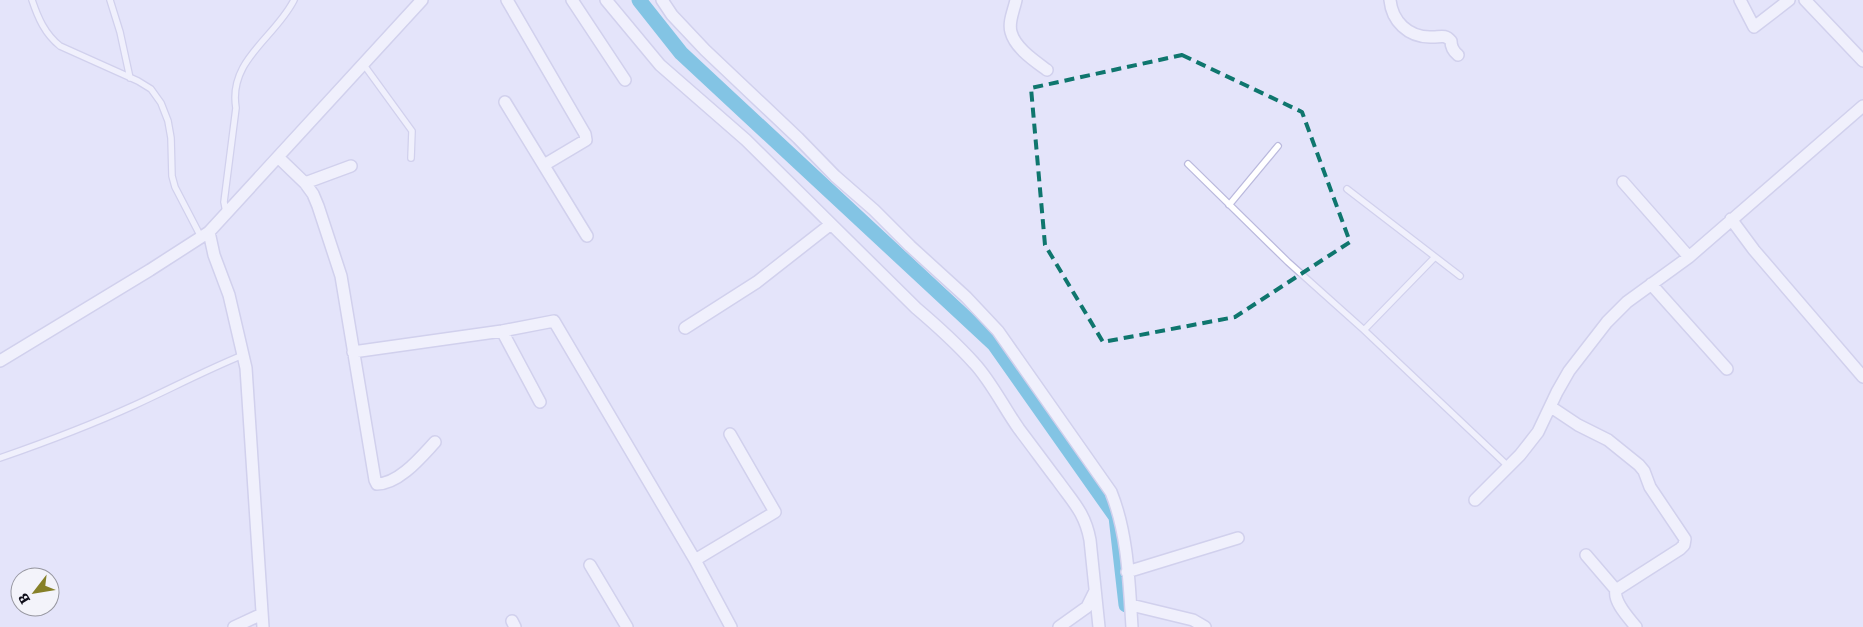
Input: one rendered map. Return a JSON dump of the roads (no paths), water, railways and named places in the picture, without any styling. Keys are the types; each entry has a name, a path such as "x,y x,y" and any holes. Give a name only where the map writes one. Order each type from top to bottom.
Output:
{"street":[{"path":"0,361 150,270 205,234 364,66 422,0"},
{"path":"508,0 585,134 586,140 544,165"},
{"path":"572,0 625,80"},
{"path":"606,0 660,65 746,140 976,365 1020,430 1082,513 1087,527 1100,627"},
{"path":"662,0 672,15 704,50 798,138 835,176 966,297 998,331 1111,492 1120,521 1132,627"},
{"path":"1016,0 1010,23 1011,32 1015,41 1027,55 1047,70"},
{"path":"1390,0 1392,13 1403,28 1429,37 1442,35 1448,37 1451,41 1451,46 1458,55"},
{"path":"1740,0 1754,27 1789,0"},
{"path":"1805,0 1863,61"},
{"path":"505,102 587,236"},
{"path":"1474,500 1509,466 1538,432 1569,371 1607,322 1627,302 1689,257 1863,106"},
{"path":"278,157 305,183 318,206 341,276 377,484 388,483 410,468 435,442"},
{"path":"305,183 350,166"},
{"path":"1623,182 1689,257"},
{"path":"1731,220 1754,250 1863,377"},
{"path":"685,328 757,282 831,224"},
{"path":"205,234 229,295 247,378 263,627"},
{"path":"1651,284 1727,369"},
{"path":"353,352 502,331 554,320 695,560 731,627"},
{"path":"502,331 540,402"},
{"path":"1551,407 1578,425 1608,440 1639,465 1644,471 1650,486 1685,539 1684,545 1680,549 1616,590 1615,596 1636,627"},
{"path":"695,560 775,512 730,434"},
{"path":"1127,572 1238,538"},
{"path":"1586,555 1616,590"},
{"path":"590,565 627,627"},
{"path":"1059,627 1087,607 1095,591"},
{"path":"1131,605 1193,620 1205,627"},
{"path":"234,627 262,614"}],"lane":[{"path":"32,0 37,15 50,38 60,46 130,78 151,90 160,103 168,121 171,138 172,176 188,214 205,234"},
{"path":"110,0 120,32 130,78"},
{"path":"226,213 224,202 235,127 236,108 234,94 239,72 256,48 288,13 294,0"},
{"path":"364,66 412,131 411,158"},
{"path":"1229,205 1278,146"},
{"path":"1188,164 1288,262 1364,330 1509,466"},
{"path":"1347,189 1460,276"},
{"path":"1364,330 1435,257"},
{"path":"0,458 51,440 136,404 213,367 243,355"}],"waterway":[{"path":"639,0 681,53 994,344 1116,517 1126,605"}]}
